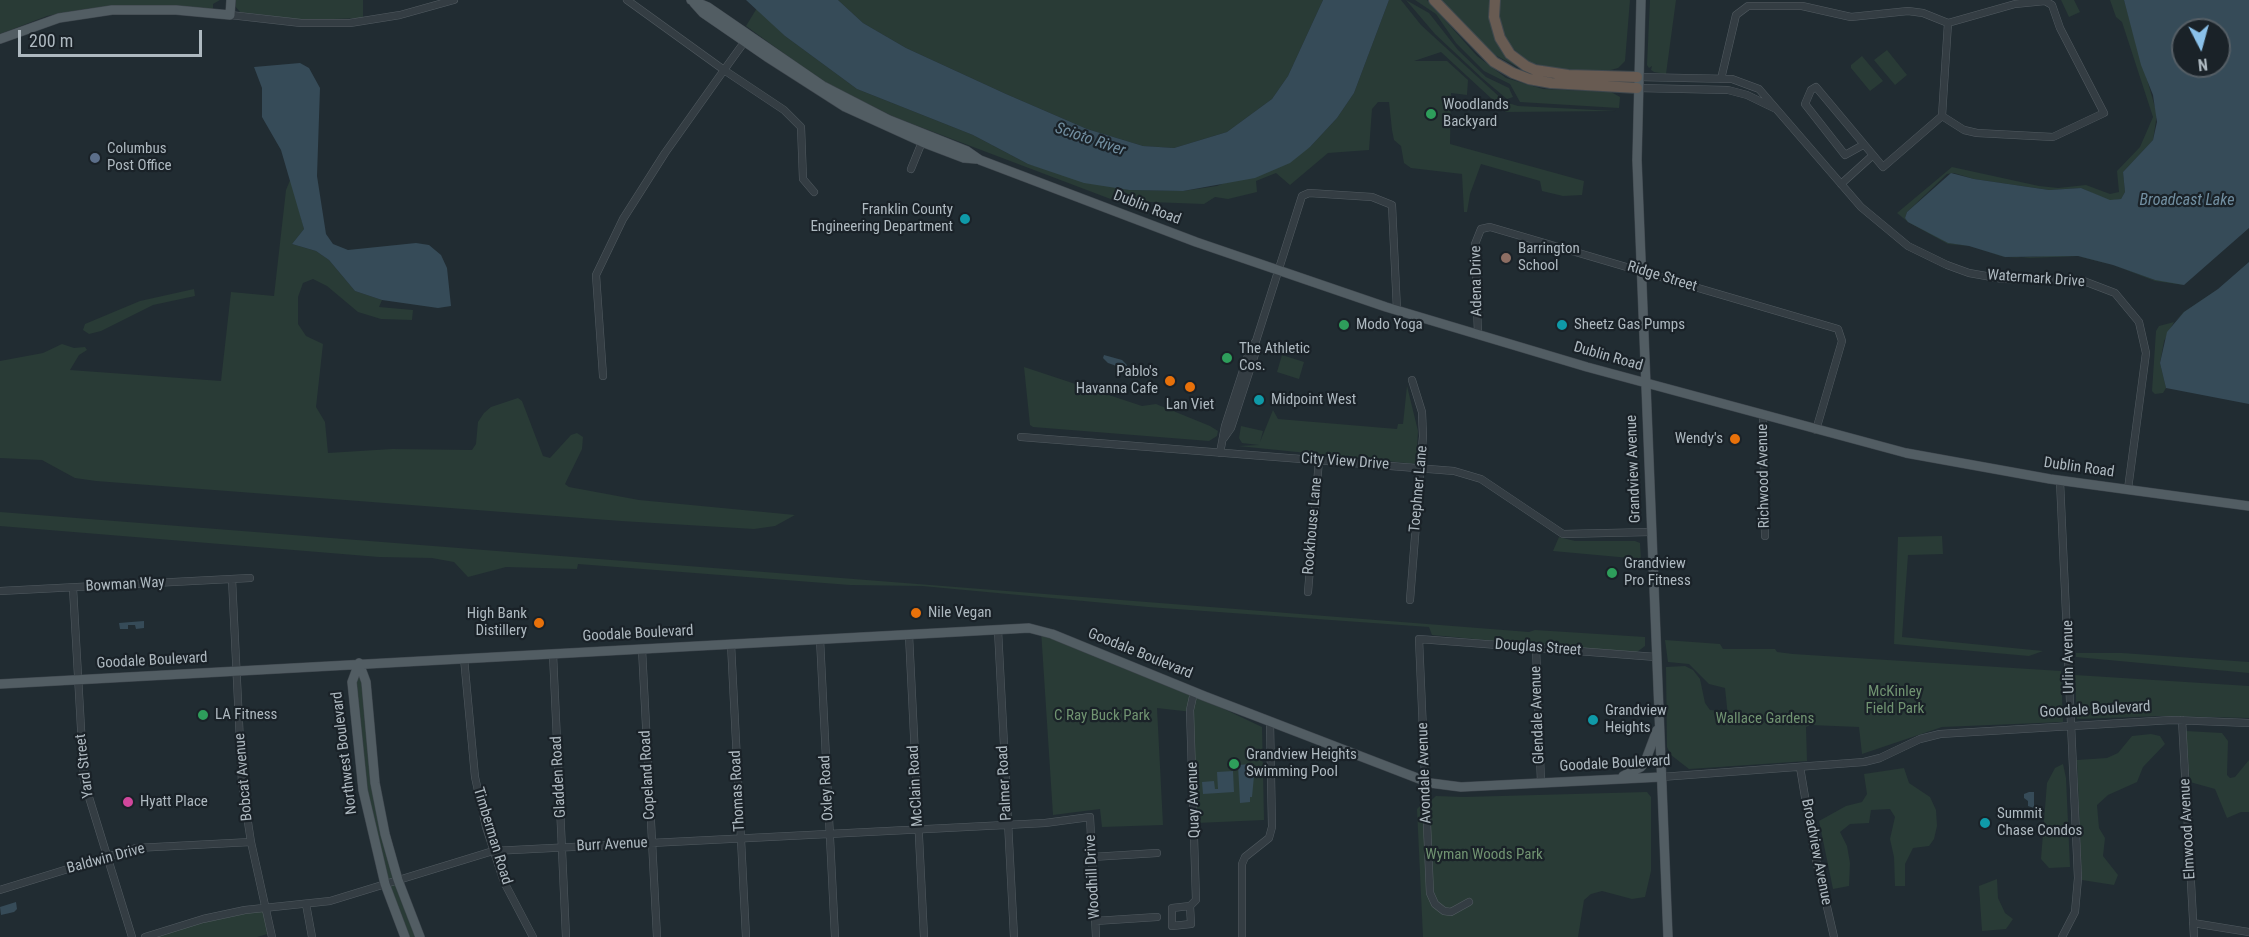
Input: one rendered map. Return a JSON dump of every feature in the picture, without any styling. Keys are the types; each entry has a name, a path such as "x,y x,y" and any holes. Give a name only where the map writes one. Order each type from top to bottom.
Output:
{"highway":[{"path":"1434,0 1494,62 1529,80 1551,83 1637,82"},
{"path":"1495,0 1494,16 1500,38 1510,54 1527,66 1568,75 1637,82"}],"main road":[{"path":"0,39 59,18 112,10 176,10 230,15 231,0"},
{"name":"Grandview Avenue","path":"1641,0 1637,82 1641,270 1668,937"},
{"name":"Dublin Road","path":"692,1 704,13 845,107 922,142 964,158 980,160 1196,242 1397,310 1645,383 1906,453 2060,481 2249,506"},
{"name":"Dublin Road","path":"692,1 708,7 792,66 842,97 889,120 967,151 980,160"},
{"name":"Goodale Boulevard","path":"0,684 1029,628 1052,634 1425,782 1461,787 1661,777"},
{"name":"Northwest Boulevard","path":"358,663 366,682 375,788 398,880 420,937"},
{"name":"Northwest Boulevard","path":"358,663 352,682 356,741 371,836 385,884 405,937"},
{"path":"1605,780 1641,767 1649,756 1659,725"}],"street":[{"path":"230,15 301,23 350,23 400,15 454,0"},
{"path":"627,0 784,111 801,127 804,179 814,192"},
{"path":"1721,79 1736,15 1748,6 1802,6 1851,17 1908,11 1923,13 1948,23 2015,4 2049,3 2104,113 2053,137 1977,133 1964,130 1942,116"},
{"path":"1863,145 1845,155 1805,104 1811,90 1816,87 1883,167 1942,116 1948,23"},
{"path":"603,376 596,276 623,219 665,153 745,41"},
{"name":"Watermark Drive","path":"1637,82 1721,79 1750,84 1766,94 1776,110 1861,207 1908,246 1969,273 2003,279 2071,279 2092,282 2115,293 2127,304 2143,332 2146,353 2128,489"},
{"name":"Watermark Drive","path":"1637,82 1728,90 1747,95 1776,110"},
{"path":"911,170 922,142"},
{"path":"1841,184 1872,156"},
{"path":"1220,453 1250,349 1256,341 1299,202 1305,194 1372,198 1392,205 1397,310"},
{"name":"Ridge Street","path":"1481,229 1500,229 1834,327 1841,332 1842,341 1816,430"},
{"name":"Adena Drive","path":"1478,335 1475,244 1481,229"},
{"name":"Toephner Lane","path":"1410,600 1423,423 1412,380"},
{"name":"Richwood Avenue","path":"1763,415 1765,536"},
{"name":"City View Drive","path":"1021,437 1454,471 1481,479 1563,534 1651,532"},
{"name":"Rookhouse Lane","path":"1308,592 1319,460"},
{"name":"Urlin Avenue","path":"2060,481 2078,890 2075,912 2062,937"},
{"name":"Bowman Way","path":"0,591 250,578"},
{"name":"Bobcat Avenue","path":"232,579 242,783 250,842 272,937"},
{"name":"Yard Street","path":"74,588 84,781 132,937"},
{"name":"Palmer Road","path":"998,630 1014,937"},
{"name":"McClain Road","path":"909,635 924,937"},
{"name":"Oxley Road","path":"820,639 835,937"},
{"name":"Douglas Street","path":"1419,639 1656,657"},
{"name":"Avondale Avenue","path":"1419,639 1430,893 1435,904 1451,912 1469,902"},
{"name":"Thomas Road","path":"731,644 746,937"},
{"name":"Glendale Avenue","path":"1536,647 1541,783"},
{"name":"Copeland Road","path":"642,649 657,937"},
{"name":"Gladden Road","path":"553,654 566,937"},
{"name":"Timberman Road","path":"464,658 475,777 493,851 508,891 533,937"},
{"name":"Quay Avenue","path":"1190,906 1196,900 1197,868 1190,710 1194,692"},
{"name":"Goodale Boulevard","path":"1661,777 1872,760 1920,739 1940,734 2182,720 2249,723"},
{"name":"Elmwood Avenue","path":"2182,720 2194,937"},
{"path":"1242,937 1242,864 1245,857 1269,838 1272,827 1270,722"},
{"name":"Broadview Avenue","path":"1800,767 1814,851 1834,937"},
{"name":"Burr Avenue","path":"145,937 203,919 264,908 330,902 493,851 1007,825 1090,817"},
{"name":"Woodhill Drive","path":"1090,817 1096,937"},
{"name":"Baldwin Drive","path":"0,890 107,857 149,847 250,842"},
{"path":"1092,856 1157,853"},
{"path":"306,904 312,937"},
{"path":"1095,921 1157,917"},
{"path":"2193,923 2249,932"}],"green space":[{"path":"0,0 220,0 213,4 213,9 127,5 86,9 47,16 0,34"},
{"path":"236,0 363,0 363,18 305,20 240,12 235,6"},
{"path":"838,0 1323,0 1288,76 1272,99 1227,132 1174,148 1143,146 1087,129 1006,94 906,48 863,23"},
{"path":"1389,0 1401,0 1421,25 1505,102 1518,106 1616,111 1506,112 1441,52 1414,61 1447,61 1468,80 1467,95 1451,93 1450,144 1584,181 1582,195 1563,196 1542,191 1540,181 1481,164 1470,194 1467,212 1464,212 1462,174 1411,168 1404,163 1401,146 1394,140 1389,102 1378,102 1372,109 1369,150 1328,153 1290,185 1276,173 1256,181 1257,192 1228,199 1215,197 1204,204 1150,202 1137,209 894,117 819,79 746,26 757,8 785,36 857,89 973,135 1028,164 1129,190 1183,191 1217,186 1310,147 1337,118 1354,93"},
{"path":"1406,0 1429,13 1458,50 1486,77 1509,88 1513,97 1507,99 1482,78 1435,34"},
{"path":"1415,0 1427,0 1477,56 1506,78 1543,89 1611,92 1620,97 1619,108 1520,102 1510,84 1484,71 1456,43 1436,14"},
{"path":"1438,0 1492,0 1492,28 1533,75 1493,54"},
{"path":"1500,0 1630,0 1625,61 1618,68 1607,71 1563,70 1528,62 1505,41 1499,23"},
{"path":"1650,0 1676,0 1666,74 1654,72 1651,70 1652,66 1649,68 1647,65"},
{"path":"2061,0 2074,0 2080,12 2069,17"},
{"path":"2110,0 2124,0 2157,114 2153,140 2123,172 2125,192 2121,199 2110,201 2081,188 2049,190 1974,179 1954,173 1947,174 1907,212 1905,218 1948,243 1969,246 1948,244 1908,222 1897,213 1952,167 2039,186 2058,188 2086,185 2110,194 2119,192 2117,171 2140,147 2153,117 2122,22 2116,17"},
{"path":"1887,50 1907,75 1895,85 1874,60"},
{"path":"1862,56 1883,81 1870,91 1851,68 1851,65"},
{"path":"291,178 304,229 292,244 316,251 329,260 355,291 382,300 379,307 413,310 412,320 381,319 358,312 327,286 313,279 303,283 298,297 298,324 306,336 323,344 316,407 325,422 328,453 392,449 472,450 476,444 478,422 484,413 491,407 518,398 522,401 543,456 550,458 571,435 577,433 583,437 582,449 565,484 569,487 639,500 795,515 775,526 754,529 621,521 96,481 75,478 42,460 0,458 0,361 43,353 62,344 74,348 85,347 87,350 79,355 70,370 221,381 231,292 274,296 286,190"},
{"path":"2045,256 2078,256 2029,258 2021,258"},
{"path":"2113,265 2155,280 2178,282 2184,285 2155,281"},
{"path":"194,289 195,296 153,305 101,331 89,334 83,330 85,324 140,301"},
{"path":"2174,322 2164,341 2160,363 2166,388 2163,393 2155,394 2152,391 2156,331 2159,326"},
{"path":"1282,355 1304,362 1299,379 1277,372"},
{"path":"1024,367 1142,406 1156,404 1210,426 1218,431 1217,436 1209,441 1033,427 1030,425"},
{"path":"1407,386 1418,431 1416,464 1238,446 1259,445 1242,443 1239,438 1241,426 1263,431 1260,442 1273,410 1278,419 1397,429 1398,424 1403,424"},
{"path":"0,512 1529,632 1535,630 1645,637 1645,646 1637,652 1528,644 1432,635 1429,627 1148,607 922,586 850,585 578,564 577,569 506,567 468,577 454,562 432,558 379,557 0,526"},
{"path":"1942,536 1943,554 1908,555 1902,637 2043,651 2029,656 1894,644 1898,537"},
{"path":"1559,537 1575,541 1635,541 1640,543 1641,559 1553,551"},
{"name":"C Ray Buck Park","path":"1041,630 1150,674 1262,727 1264,820 1197,823 1192,712 1157,708 1163,825 1102,827 1100,809 1053,815"},
{"path":"1665,640 1720,644 1723,649 1775,649 1777,652 1793,654 2061,671 2063,722 1942,727 1862,754 1859,727 1810,725 1806,727 1807,761 1689,769 1671,755 1667,747 1666,667 1685,666 1693,670 1700,679 1705,703 1710,710 1719,711 1720,718 1728,717 1725,688 1709,684 1689,664 1668,662"},
{"path":"2076,653 2122,653 2249,662 2249,673 2076,657"},
{"path":"359,663 385,834 420,937 405,937 371,836 352,682"},
{"path":"2075,675 2249,686 2249,718 2162,716 2077,719"},
{"path":"2186,731 2222,733 2228,741 2227,775 2230,778 2235,777 2249,760 2249,812 2241,812 2227,818 2215,789 2190,782"},
{"path":"2151,734 2160,736 2165,744 2143,767 2137,782 2108,795 2097,805 2099,828 2105,838 2103,856 2118,875 2114,885 2082,880 2077,760 2107,758 2118,753 2132,736"},
{"path":"2063,764 2066,778 2070,867 2049,868 2041,859 2047,783 2055,768"},
{"path":"1904,768 1909,783 1930,797 1936,810 1937,826 1934,839 1929,846 1913,848 1905,864 1905,886 1895,886 1894,857 1890,839 1895,817 1890,809 1871,810 1869,823 1850,824 1840,832 1847,846 1850,863 1849,886 1833,889 1819,821 1846,806 1862,802 1867,794 1864,774"},
{"name":"Wyman Woods Park","path":"1647,792 1651,797 1651,871 1645,897 1632,899 1602,891 1591,894 1584,900 1578,937 1423,937 1417,809 1420,806 1422,809 1436,796"},
{"path":"1997,879 1998,898 2005,913 2013,919 2006,929 1982,931 1979,886"},
{"path":"264,908 271,933 257,937 145,937 179,926"}],"water":[{"name":"Scioto River","path":"746,0 838,0 863,23 906,48 1006,94 1087,129 1143,146 1174,148 1227,132 1272,99 1288,76 1323,0 1389,0 1354,93 1337,118 1310,147 1290,163 1255,178 1183,191 1129,190 1084,183 1028,164 973,135 857,89 785,36"},
{"name":"Broadcast Lake","path":"2124,0 2249,0 2249,228 2184,285 2155,280 2113,265 2078,256 2005,257 1969,246 1948,243 1908,222 1905,218 1907,212 1951,173 1974,179 2049,190 2081,188 2110,200 2121,199 2125,192 2123,172 2153,140 2157,122 2153,95 2141,65"},
{"path":"300,63 309,68 320,88 317,176 326,234 333,244 348,250 416,243 429,245 441,255 447,268 451,306 438,308 382,300 355,291 329,260 316,251 292,244 304,229 281,150 262,117 262,88 254,67"},
{"path":"2249,262 2249,404 2166,388 2160,363 2167,332 2184,312 2218,289"},
{"path":"1104,355 1122,360 1127,365 1125,369 1108,363 1103,358"},
{"path":"144,621 144,628 136,629 135,625 128,625 128,629 120,629 119,623"},
{"path":"1251,764 1254,776 1252,797 1250,797 1250,802 1240,803 1238,765"},
{"path":"1233,771 1234,792 1203,794 1202,782 1214,781 1215,789 1218,789 1217,772"},
{"path":"2034,792 2034,808 2028,806 2028,801 2024,798 2024,794"},
{"path":"16,902 17,909 14,912 1,915 0,907"}],"place":[{"name":"Woodlands Backyard","path":"1431,114"},
{"name":"Columbus Post Office","path":"95,158"},
{"name":"Franklin County Engineering Department","path":"965,219"},
{"name":"Barrington School","path":"1506,258"},
{"name":"Modo Yoga","path":"1344,325"},
{"name":"Sheetz Gas Pumps","path":"1562,325"},
{"name":"The Athletic Cos.","path":"1227,358"},
{"name":"Pablo's Havanna Cafe","path":"1170,381"},
{"name":"Lan Viet","path":"1190,387"},
{"name":"Midpoint West","path":"1259,400"},
{"name":"Wendy's","path":"1735,439"},
{"name":"Grandview Pro Fitness","path":"1612,573"},
{"name":"Nile Vegan","path":"916,613"},
{"name":"High Bank Distillery","path":"539,623"},
{"name":"LA Fitness","path":"203,715"},
{"name":"Grandview Heights","path":"1593,720"},
{"name":"Grandview Heights Swimming Pool","path":"1234,764"},
{"name":"Hyatt Place","path":"128,802"},
{"name":"Summit Chase Condos","path":"1985,823"}],"park label":[{"name":"McKinley Field Park","path":"1895,700"},
{"name":"Wallace Gardens","path":"1765,719"}]}
